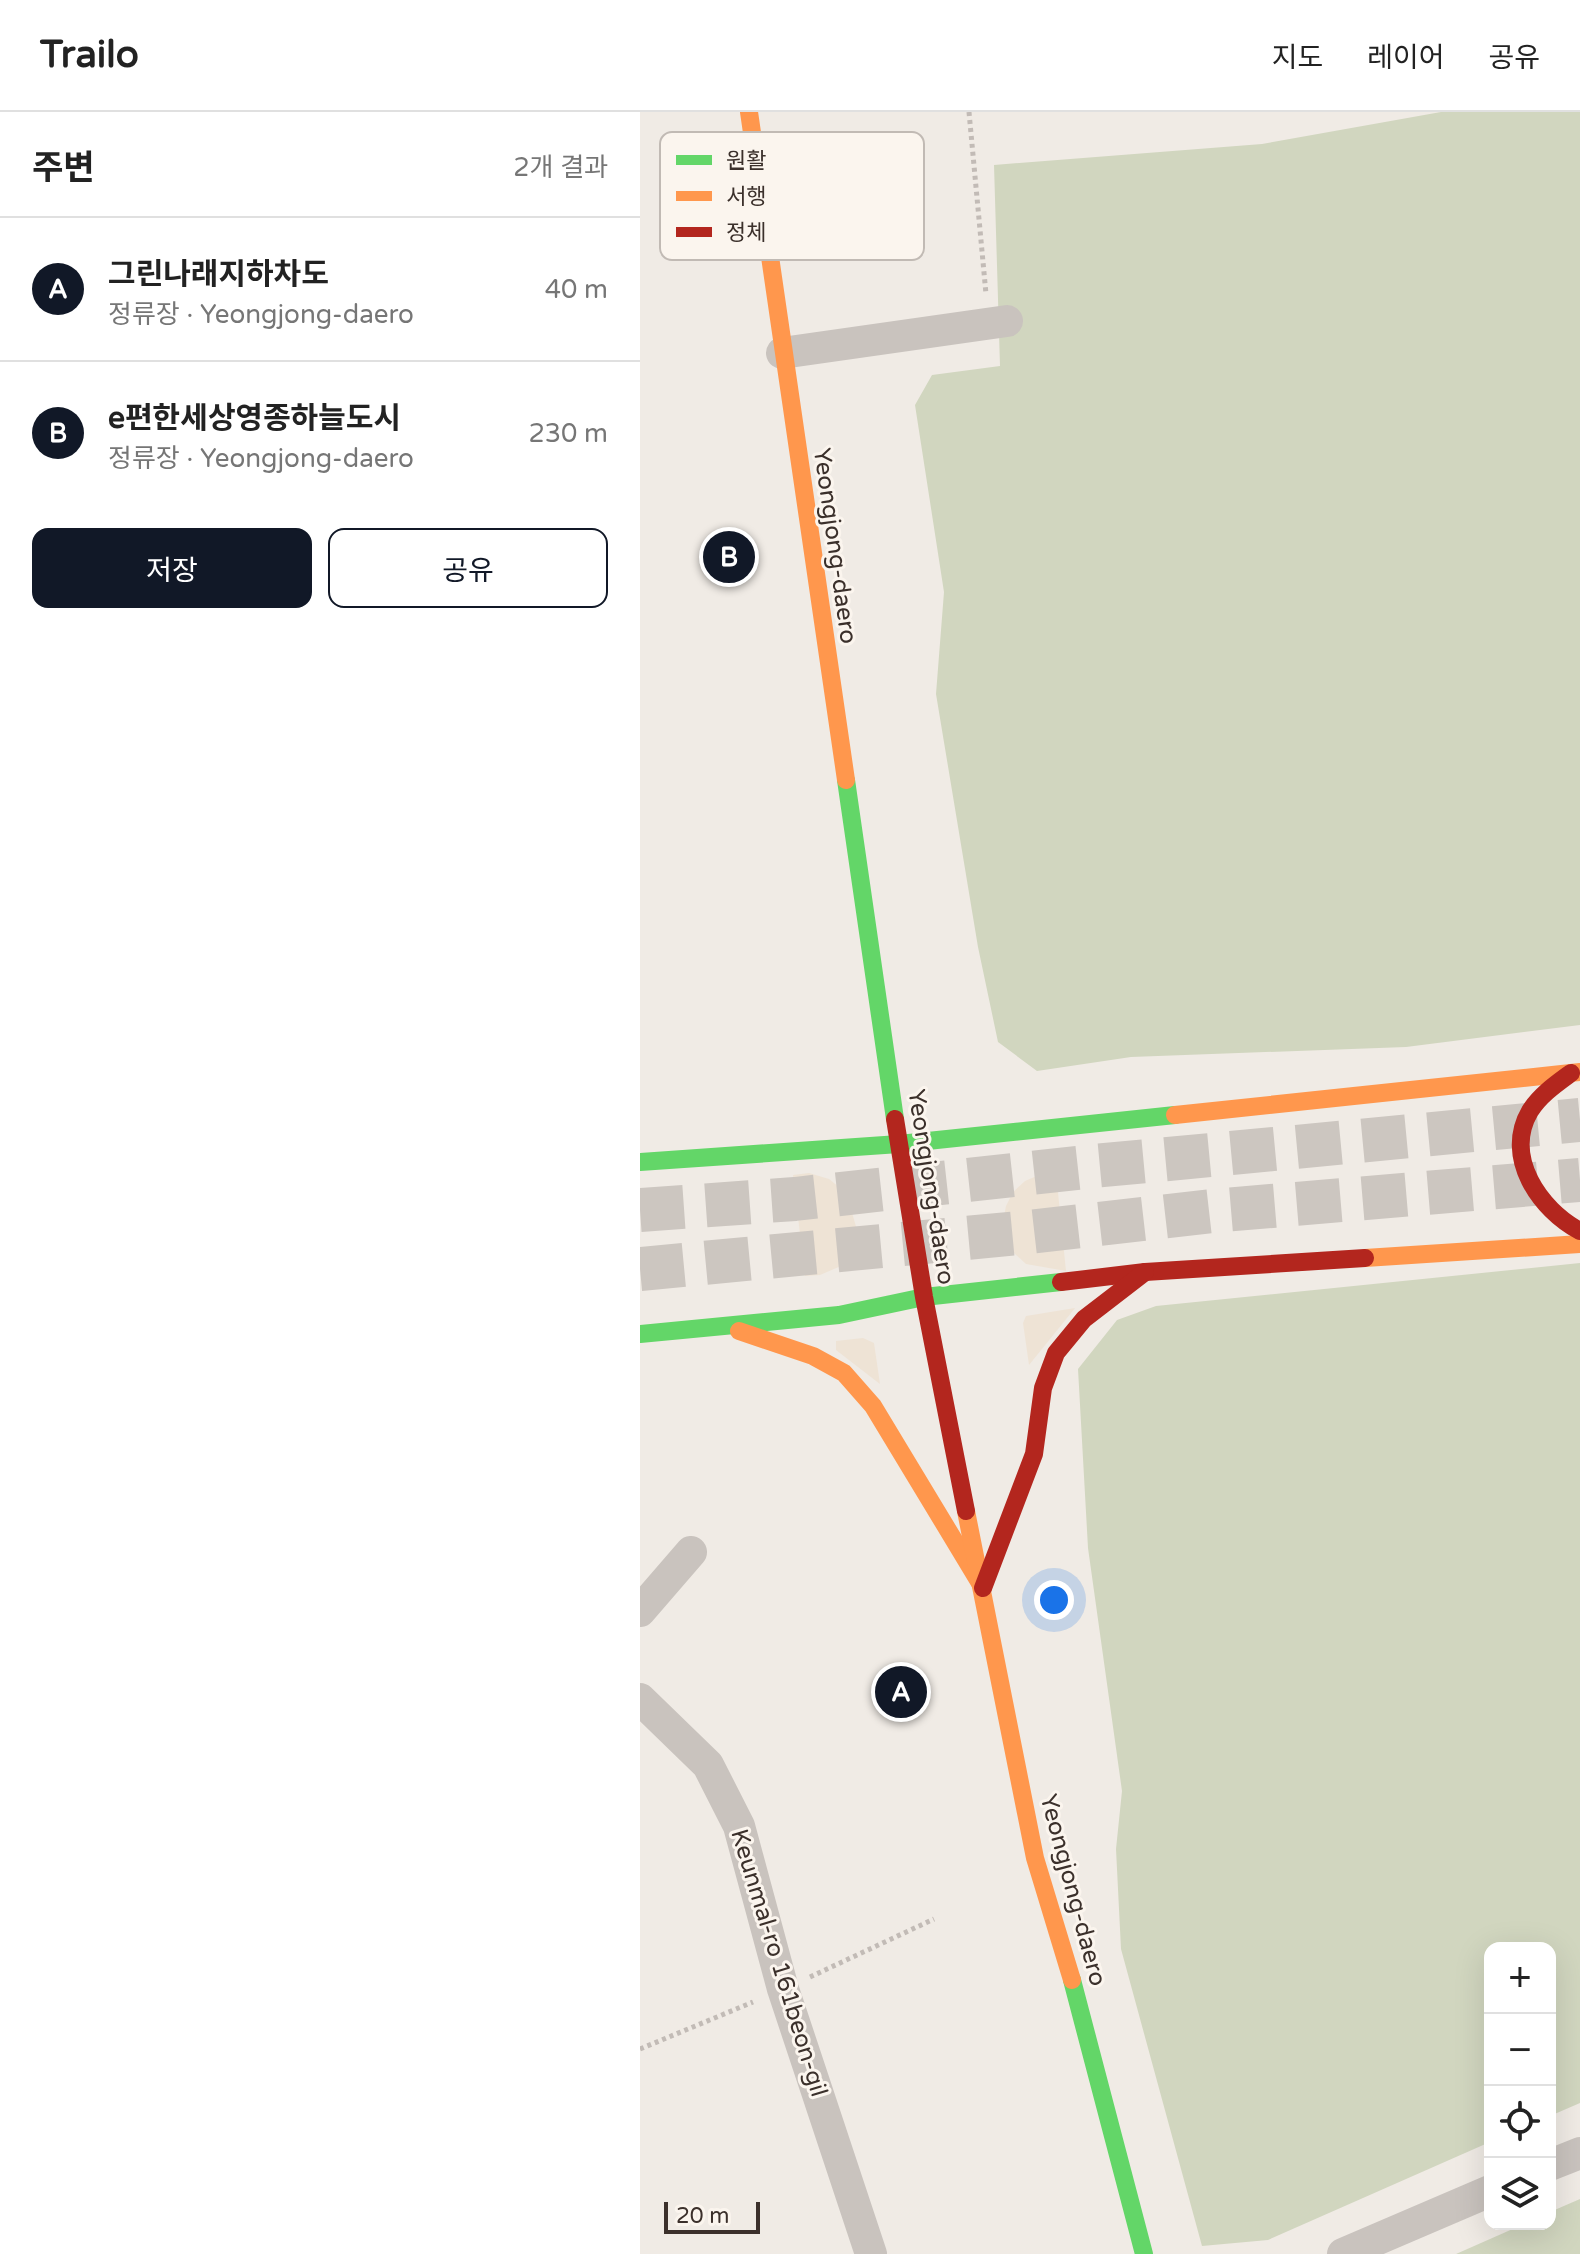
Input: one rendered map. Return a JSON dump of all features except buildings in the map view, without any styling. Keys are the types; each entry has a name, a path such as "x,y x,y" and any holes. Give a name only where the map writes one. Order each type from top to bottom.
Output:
{"main road":[{"name":"Yeongjong-daero","path":"749,112 752,132"},
{"name":"Yeongjong-daero","path":"769,260 924,1297 1035,1858 1061,1938 1144,2254"},
{"path":"640,1162 899,1144 1575,1072"},
{"path":"1575,1072 1539,1097 1526,1119 1521,1142 1529,1183 1551,1212 1580,1231"},
{"path":"640,1334 839,1315 924,1297 1145,1272 1580,1244"},
{"path":"983,1588 1034,1454 1043,1388 1056,1353 1084,1319 1145,1272"},
{"path":"721,1325 813,1356 844,1373 873,1406 983,1588"}],"street":[{"path":"782,353 998,322"},
{"path":"640,1611 691,1552"},
{"name":"Keunmal-ro 161beon-gil","path":"640,1699 708,1765 739,1826 783,1989 871,2254"},
{"path":"1556,2163 1580,2153"},
{"path":"1343,2254 1484,2194"}],"path":[{"path":"969,112 998,322"}],"green space":[{"path":"1441,112 1580,112 1580,1025 1406,1047 1131,1057 1037,1071 998,1042 978,947 936,694 944,592 915,405 932,375 1000,366 994,165 1262,144"},
{"path":"1580,1263 1580,2103 1556,2113 1556,1942 1484,1942 1484,2145 1268,2240 1202,2246 1121,1949 1116,1849 1122,1791 1088,1548 1078,1369 1117,1320 1156,1306"},
{"path":"1580,2199 1580,2254 1456,2254 1510,2230 1556,2230 1556,2209"}],"shaded area":[{"path":"809,1173 829,1179 840,1188 848,1199 857,1230 851,1256 841,1266 820,1275 805,1276 793,1175"},
{"path":"1056,1173 1066,1271 1026,1264 1014,1253 1006,1238 1003,1222 1013,1192 1025,1181"},
{"path":"1075,1308 1029,1365 1023,1323 1026,1316"},
{"path":"863,1338 874,1343 880,1384 836,1350 836,1341"}],"tunnel":[{"path":"640,1210 795,1199 1094,1166 1580,1120"},
{"path":"640,1269 1029,1232 1212,1211 1580,1180"}],"traffic: fast":[{"path":"846,780 895,1119"},
{"path":"640,1162 899,1144 1175,1115"},
{"path":"640,1334 839,1315 924,1297 1061,1282"},
{"path":"1072,1980 1144,2254"}],"traffic: slow":[{"path":"749,112 752,132"},
{"path":"770,260 846,780"},
{"path":"1175,1115 1580,1072"},
{"path":"1365,1258 1580,1244"},
{"path":"739,1331 813,1356 844,1373 873,1406 983,1588"},
{"path":"966,1511 1035,1858 1072,1980"}],"traffic: jam":[{"path":"1571,1073 1543,1095 1530,1111 1521,1146 1523,1164 1539,1196 1565,1222 1580,1231"},
{"path":"895,1119 924,1297 966,1511"},
{"path":"1061,1282 1145,1272 1365,1258"},
{"path":"983,1588 1034,1454 1043,1388 1056,1353 1084,1319 1145,1272"}],"place":[{"name":"e편한세상영종하늘도시","path":"729,557"},
{"name":"그린나래지하차도","path":"901,1692"}]}
